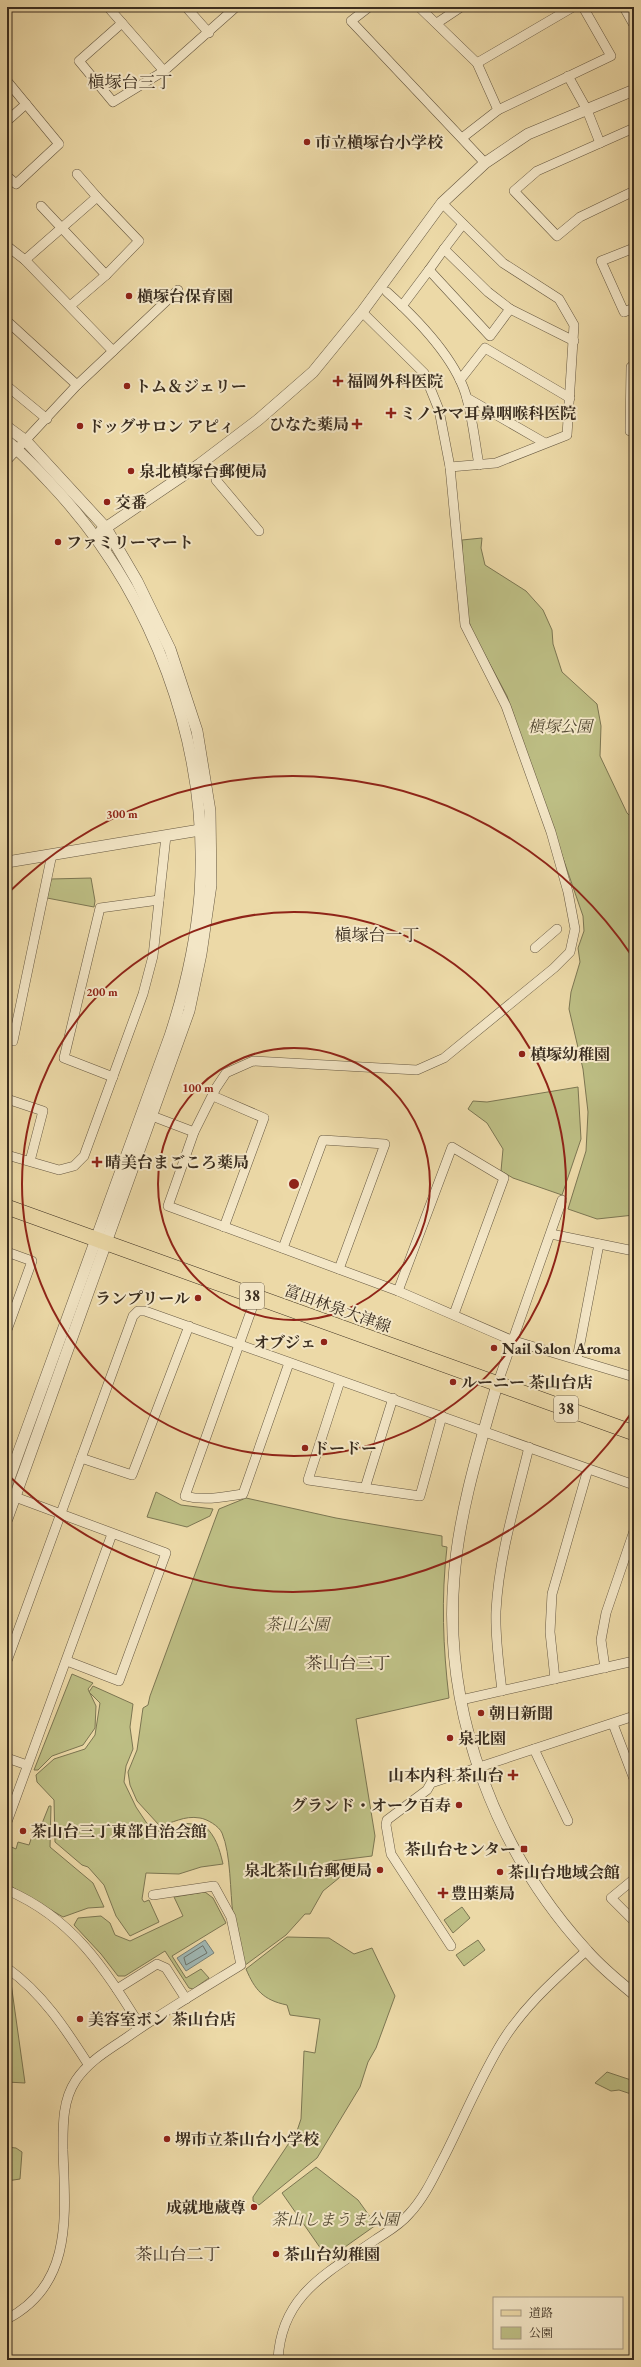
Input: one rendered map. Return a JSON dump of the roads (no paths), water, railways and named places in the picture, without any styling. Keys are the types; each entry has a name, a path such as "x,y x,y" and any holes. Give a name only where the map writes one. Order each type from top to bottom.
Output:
{"main road":[{"name":"富田林泉大津線","path":"7,1207 497,1385 634,1433"}],"street":[{"path":"108,7 164,71"},
{"path":"186,7 208,33"},
{"path":"122,23 79,61 113,102 164,71 236,7"},
{"path":"369,7 351,21 485,163"},
{"path":"419,7 477,63 498,110"},
{"path":"437,23 461,7"},
{"path":"477,63 573,7"},
{"path":"462,138 498,110 611,56 584,7"},
{"path":"625,7 634,23"},
{"path":"568,76 587,110 600,143"},
{"path":"7,81 59,144 16,184 7,176"},
{"path":"95,535 200,464 258,420 314,372 362,312 442,203 485,163 528,134 634,90"},
{"path":"7,121 26,104"},
{"path":"634,128 537,171 514,192 557,236 580,217 634,191"},
{"path":"70,306 106,275 139,241 77,174"},
{"path":"25,260 97,197"},
{"path":"442,203 503,263 559,299 574,325 567,435 496,463 450,467"},
{"path":"42,206 106,275"},
{"path":"402,306 463,224"},
{"path":"7,246 25,260 113,351"},
{"path":"634,248 602,261 624,312 634,308"},
{"path":"444,249 488,292 510,309 574,341"},
{"path":"429,270 490,336"},
{"path":"7,460 47,419 77,385 178,290"},
{"path":"387,292 402,306 440,348 460,380 467,398 479,465"},
{"path":"460,380 485,348 490,336 510,309"},
{"path":"362,312 424,373 439,410 450,467 465,625 506,706 551,832 568,892 575,928 570,952 554,968 444,1058 416,1070 253,1061 226,1073 194,1132 168,1206 398,1291 511,1340 634,1377"},
{"path":"7,321 77,385"},
{"path":"485,348 570,398"},
{"path":"634,365 631,366 630,432 634,432"},
{"path":"7,386 47,419"},
{"path":"467,398 545,443"},
{"path":"7,427 95,535 112,560 148,627 173,689 185,730 205,829 211,885 201,954 189,1011 152,1116 100,1241 7,1484"},
{"path":"7,441 22,445 106,528 137,581 170,649 197,731 210,811 205,829 200,894 190,962 182,1000 11,1496 7,1519"},
{"path":"216,480 259,531"},
{"path":"7,862 205,829"},
{"path":"7,1155 59,1170 74,1166 84,1156 143,994 153,956 166,836"},
{"path":"7,1040 13,1041 52,854"},
{"path":"113,1077 64,1058 100,908 159,900"},
{"path":"535,948 558,929"},
{"path":"213,1096 264,1118 224,1227"},
{"path":"7,1099 43,1111 30,1161"},
{"path":"152,1116 194,1132"},
{"path":"283,1248 323,1140 385,1144 339,1269"},
{"path":"398,1291 452,1147 504,1178 454,1314"},
{"path":"562,1200 551,1234 511,1340 484,1430 465,1503 454,1579 454,1645 461,1700 478,1767 506,1834 526,1872 551,1907 586,1951 634,1994"},
{"path":"551,1234 634,1251"},
{"path":"577,1359 599,1244"},
{"path":"7,1252 32,1261 7,1327"},
{"path":"256,1297 185,1496 196,1498 220,1498 243,1494 289,1363"},
{"path":"7,1661 133,1316 138,1311 145,1311 189,1326 340,1381 529,1446 634,1485"},
{"path":"81,1458 132,1475 189,1326"},
{"path":"340,1381 308,1480 420,1496 442,1416"},
{"path":"365,1488 393,1398"},
{"path":"502,1691 497,1652 496,1612 501,1566 529,1446"},
{"path":"555,1679 550,1632 552,1594 588,1468"},
{"path":"11,1496 166,1553 119,1681 67,1661"},
{"path":"606,1668 601,1640 606,1613 634,1531"},
{"path":"7,1822 67,1661 112,1534"},
{"path":"461,1700 634,1661"},
{"path":"451,1946 391,1854 386,1825 391,1817 427,1790 431,1783 634,1716"},
{"path":"613,1724 634,1779"},
{"path":"534,1749 568,1821"},
{"path":"7,1758 27,1765"},
{"path":"634,1879 611,1898 634,1921"},
{"path":"7,2319 38,2295 52,2274 58,2261 63,2242 64,2229 64,2112 73,2087 88,2064 141,2027 241,1965 231,1917 214,1886 153,1895"},
{"path":"7,1890 41,1908 63,1924 87,1947 117,1989 141,2027"},
{"path":"278,2360 282,2329 287,2316 302,2294 316,2280 399,2224 415,2207 430,2183 491,2060 513,2025 532,2002 586,1951"},
{"path":"117,1989 157,1964 166,1968 186,1999"},
{"path":"7,1968 35,1992 59,2019 88,2064"}],"water":[{"path":"205,1940 214,1953 186,1971 177,1958"}],"place":[{"name":"市立槇塚台小学校","path":"307,142"},
{"name":"槇塚台保育園","path":"129,296"},
{"name":"福岡外科医院","path":"338,381"},
{"name":"トム＆ジェリー","path":"127,386"},
{"name":"ミノヤマ耳鼻咽喉科医院","path":"391,413"},
{"name":"ひなた薬局","path":"357,424"},
{"name":"ドッグサロン アピィ","path":"80,426"},
{"name":"泉北槙塚台郵便局","path":"131,471"},
{"name":"交番","path":"107,502"},
{"name":"ファミリーマート","path":"58,542"},
{"name":"槙塚幼稚園","path":"522,1054"},
{"name":"晴美台まごころ薬局","path":"97,1162"},
{"name":"ランプリール","path":"198,1298"},
{"name":"オブジェ","path":"324,1342"},
{"name":"Nail Salon Aroma","path":"494,1348"},
{"name":"ルーニー 茶山台店","path":"453,1382"},
{"name":"ドードー","path":"305,1448"},
{"name":"朝日新聞","path":"481,1713"},
{"name":"泉北園","path":"450,1738"},
{"name":"山本内科 茶山台","path":"513,1775"},
{"name":"グランド・オーク百寿","path":"459,1805"},
{"name":"茶山台三丁東部自治会館","path":"23,1831"},
{"name":"茶山台センター","path":"524,1849"},
{"name":"泉北茶山台郵便局","path":"380,1870"},
{"name":"茶山台地域会館","path":"500,1872"},
{"name":"豊田薬局","path":"443,1893"},
{"name":"美容室ボン 茶山台店","path":"80,2019"},
{"name":"堺市立茶山台小学校","path":"167,2139"},
{"name":"成就地蔵尊","path":"254,2207"},
{"name":"茶山台幼稚園","path":"276,2254"}],"district":[{"name":"槇塚台三丁","path":"130,82"},
{"name":"槇塚台一丁","path":"377,935"},
{"name":"茶山台三丁","path":"348,1663"},
{"name":"茶山台二丁","path":"178,2254"}],"park label":[{"name":"槇塚公園","path":"560,726"},
{"name":"茶山公園","path":"297,1624"},
{"name":"茶山しまうま公園","path":"335,2219"}]}
